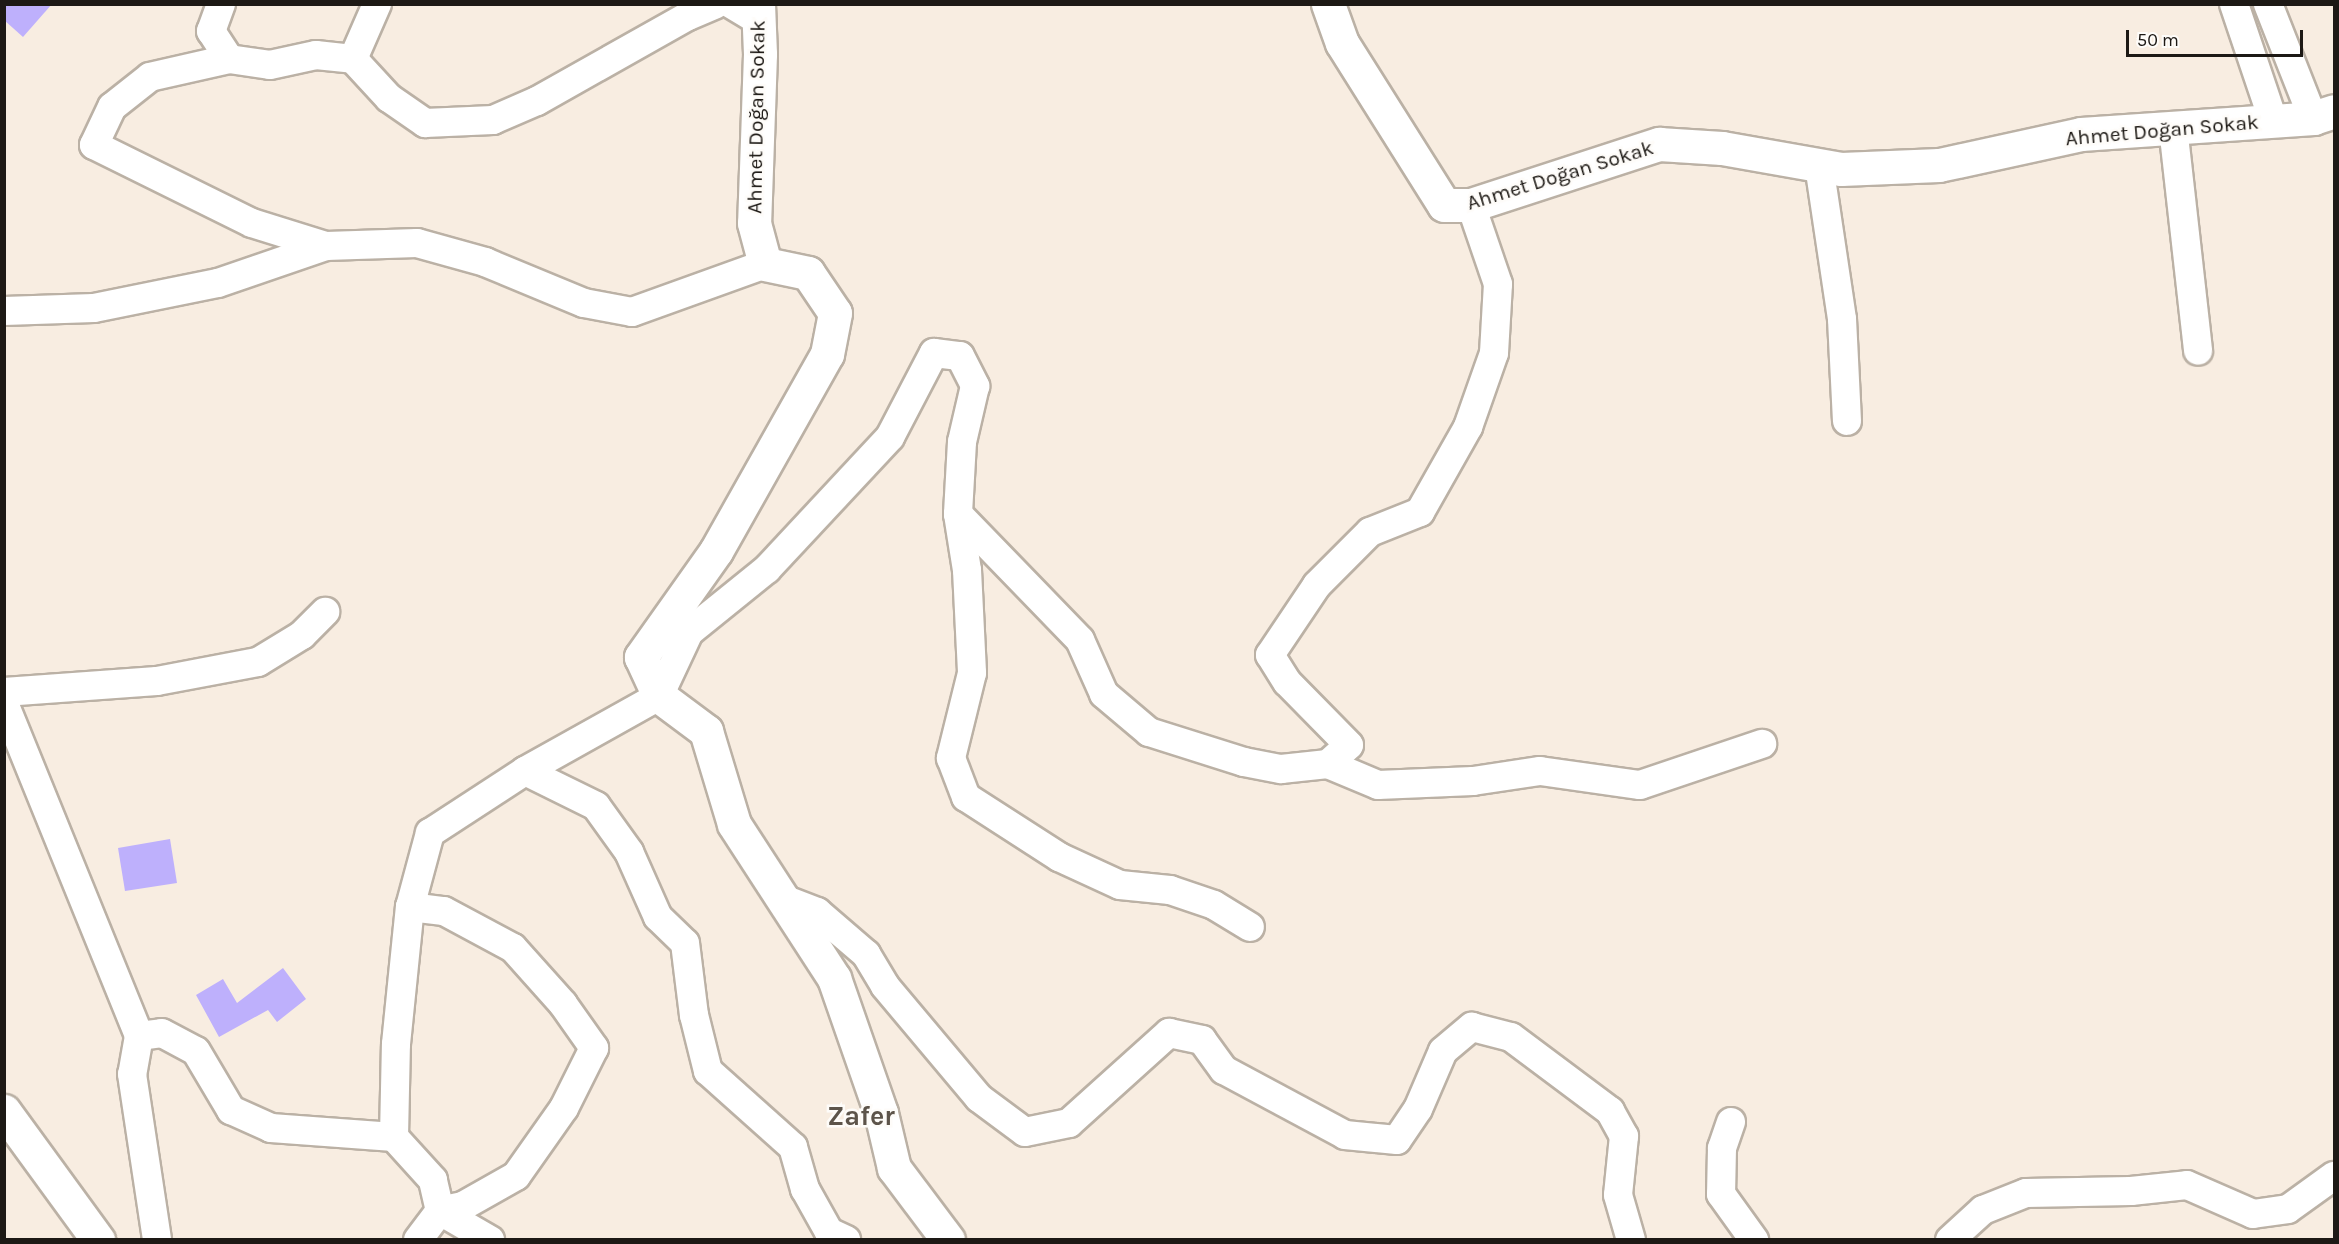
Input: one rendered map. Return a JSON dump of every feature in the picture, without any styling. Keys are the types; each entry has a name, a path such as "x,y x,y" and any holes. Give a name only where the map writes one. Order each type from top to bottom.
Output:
{"street":[{"path":"221,4 211,31 229,59"},
{"path":"353,58 377,4"},
{"path":"326,246 252,223 94,145 112,107 150,77 229,59 270,65 316,55 353,58 389,98 425,123 494,120 537,101 688,16 716,4"},
{"name":"Ahmet Doğan Sokak","path":"1328,4 1342,43 1444,205 1471,205 1659,144 1722,148 1841,169 1939,165 2081,134 2324,115"},
{"path":"2234,4 2273,120"},
{"path":"2268,4 2324,115"},
{"name":"Ahmet Doğan Sokak","path":"749,10 754,223 765,264"},
{"path":"2173,127 2198,351"},
{"path":"1819,165 1842,319 1846,421"},
{"path":"1328,764 1349,745 1287,682 1270,655 1317,585 1370,532 1420,512 1468,427 1494,353 1498,284 1471,205"},
{"path":"4,311 94,308 218,283 326,246 417,243 485,262 584,303 632,312 765,264 808,273 835,313 827,354 716,551 641,657 659,696 706,730 734,824 834,978 881,1113 894,1168 948,1239"},
{"path":"490,1239 440,1211 433,1180 394,1137 396,1044 410,907 430,833 525,771 659,696 689,632 767,569 890,436 934,354 960,356 975,386 962,442 958,514 967,570 972,673 951,758 966,797 1059,857 1120,885 1181,894 1214,905 1250,927"},
{"path":"958,514 1080,639 1104,694 1149,732 1262,765 1281,768 1328,764 1378,785 1473,781 1540,771 1640,785 1762,744"},
{"path":"4,692 157,681 258,662 302,635 325,612"},
{"path":"4,703 140,1036 132,1074 142,1159 157,1239"},
{"path":"525,771 596,806 629,852 658,917 685,943 694,1015 708,1071 793,1147 805,1189 829,1232 846,1239"},
{"path":"781,898 817,912 866,954 885,986 979,1098 1024,1132 1069,1123 1169,1033 1202,1040 1224,1070 1345,1135 1397,1140 1418,1109 1443,1051 1472,1027 1511,1037 1610,1111 1624,1136 1618,1195 1631,1239"},
{"path":"410,907 444,911 513,948 563,1004 594,1048 564,1108 516,1176 463,1206 440,1211 418,1239"},
{"path":"140,1036 162,1033 196,1051 231,1110 271,1128 394,1137"},
{"path":"4,1111 98,1239"},
{"path":"1731,1122 1722,1148 1721,1194 1754,1239"},
{"path":"1950,1239 1983,1210 2026,1193 2131,1191 2187,1185 2253,1214 2288,1209 2334,1176"}],"building":[{"path":"4,4 52,4 23,37 4,20"},
{"path":"170,839 177,883 125,891 118,848"},
{"path":"283,968 306,999 277,1022 268,1010 219,1037 196,995 223,979 237,1003"}],"district":[{"name":"Zafer","path":"861,1117"}]}
